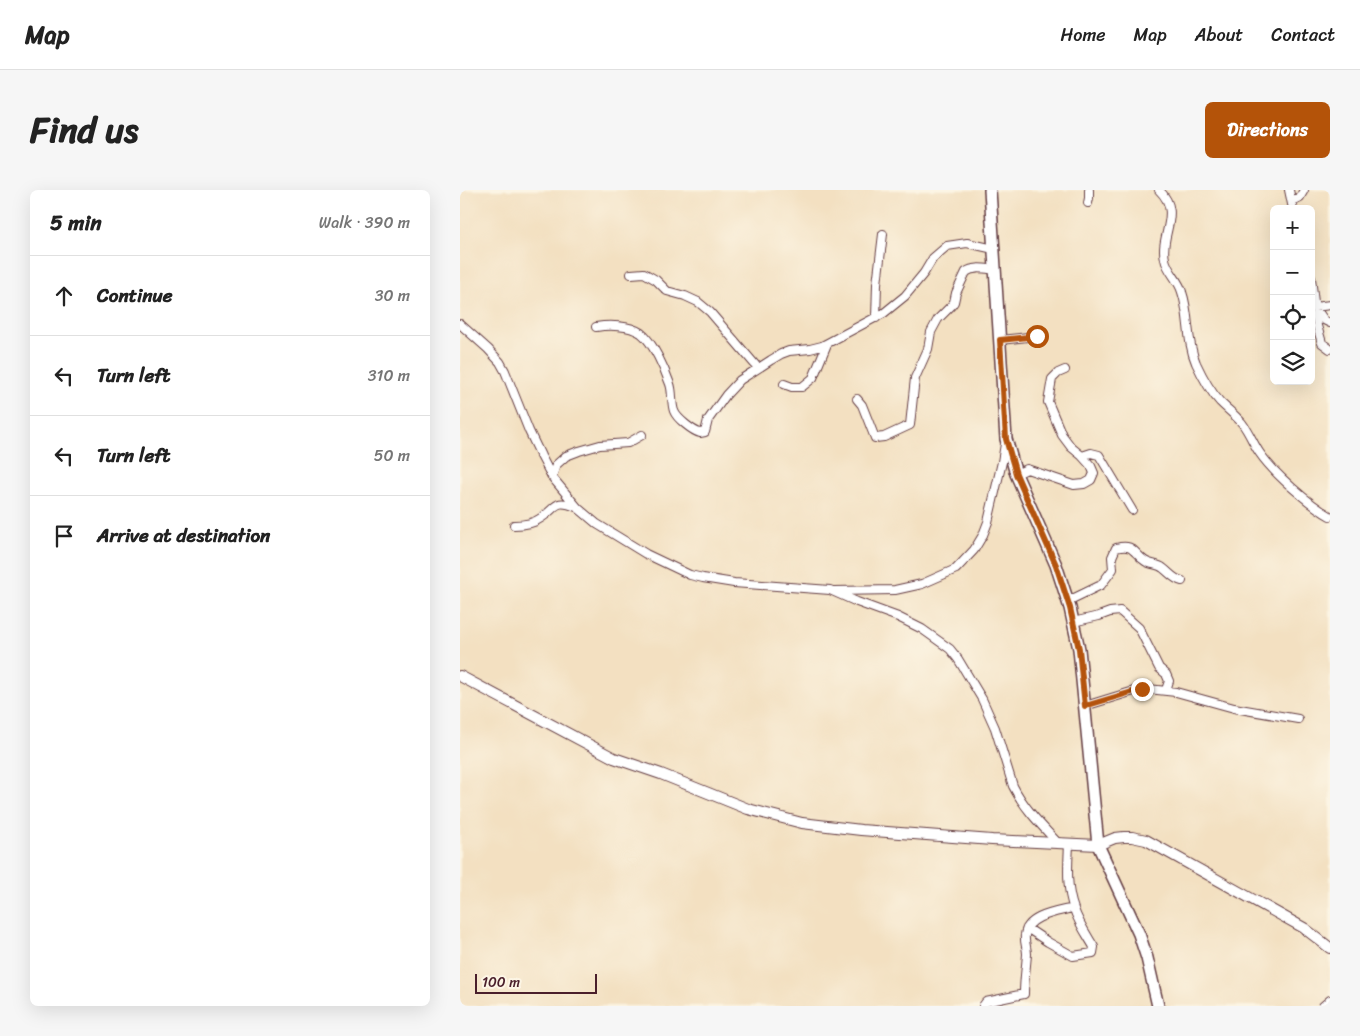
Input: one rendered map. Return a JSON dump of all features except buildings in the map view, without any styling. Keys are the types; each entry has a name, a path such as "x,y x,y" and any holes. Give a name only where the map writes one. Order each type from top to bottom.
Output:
{"main road":[{"path":"990,190 1006,439 1016,474 1056,565 1068,602 1079,649 1098,845 1139,934 1147,958 1158,1006"}],"street":[{"path":"1088,203 1089,190"},
{"path":"1159,190 1166,198 1170,214 1164,247 1165,261 1182,290 1190,343 1196,363 1215,396 1244,426 1258,451 1274,470 1310,502 1330,516"},
{"path":"1289,190 1292,205"},
{"path":"1292,205 1304,190"},
{"path":"876,318 877,284 883,234"},
{"path":"596,327 618,326 641,333 649,342 667,377 674,411 693,430 700,433 704,432 708,420 740,380 789,351 810,349 826,344 884,313 905,296 924,273 933,258 948,246 967,243 994,248"},
{"path":"857,399 862,404 875,438 884,437 910,425 915,378 928,349 934,324 954,302 956,292 966,272 978,268 996,270"},
{"path":"631,274 644,273 656,280 667,291 698,302 710,312 758,368"},
{"path":"1315,307 1330,305"},
{"path":"1315,307 1324,320 1330,323"},
{"path":"1315,307 1317,326 1322,343 1330,349"},
{"path":"460,324 488,348 502,367 510,382 529,431 552,477 578,508 597,524 646,554 690,575 703,578 734,583 830,590 895,590 922,584 956,569 974,550 983,535 996,489 1006,439"},
{"path":"1000,340 1037,336"},
{"path":"784,384 792,387 802,387 813,378 826,344"},
{"path":"1016,474 1027,469 1074,485 1084,484 1091,480 1094,473 1091,466 1071,447 1062,435 1048,402 1052,379 1058,373 1065,370"},
{"path":"552,477 556,465 566,456 600,445 628,443 642,435"},
{"path":"1082,456 1091,453 1098,455 1132,510"},
{"path":"514,525 526,525 541,519 560,504 565,503 578,508"},
{"path":"1068,602 1101,585 1113,569 1112,557 1116,548 1122,546 1129,546 1146,562 1163,567 1176,580 1182,581"},
{"path":"830,590 922,629 950,649 982,699 996,728 1009,774 1017,794 1025,806 1058,843"},
{"path":"1073,622 1120,611 1139,628 1159,668 1166,674 1169,681 1166,690"},
{"path":"460,676 614,758 661,774 748,809 776,817 824,826 983,839 1098,845 1115,838 1124,837 1146,840 1304,928 1330,948"},
{"path":"1085,706 1142,689 1166,690 1191,695 1234,708 1298,719"},
{"path":"1027,928 1073,956 1093,953 1094,947 1073,908 1069,890 1067,868 1069,844"},
{"path":"983,1006 986,1002 1024,994 1027,954 1025,935 1027,928 1034,921 1049,914 1073,908"},
{"path":"1323,1006 1330,1000"}],"route":[{"path":"1037,336 1000,340 1006,439 1016,474 1056,565 1070,608 1079,649 1085,706 1142,689"}]}
